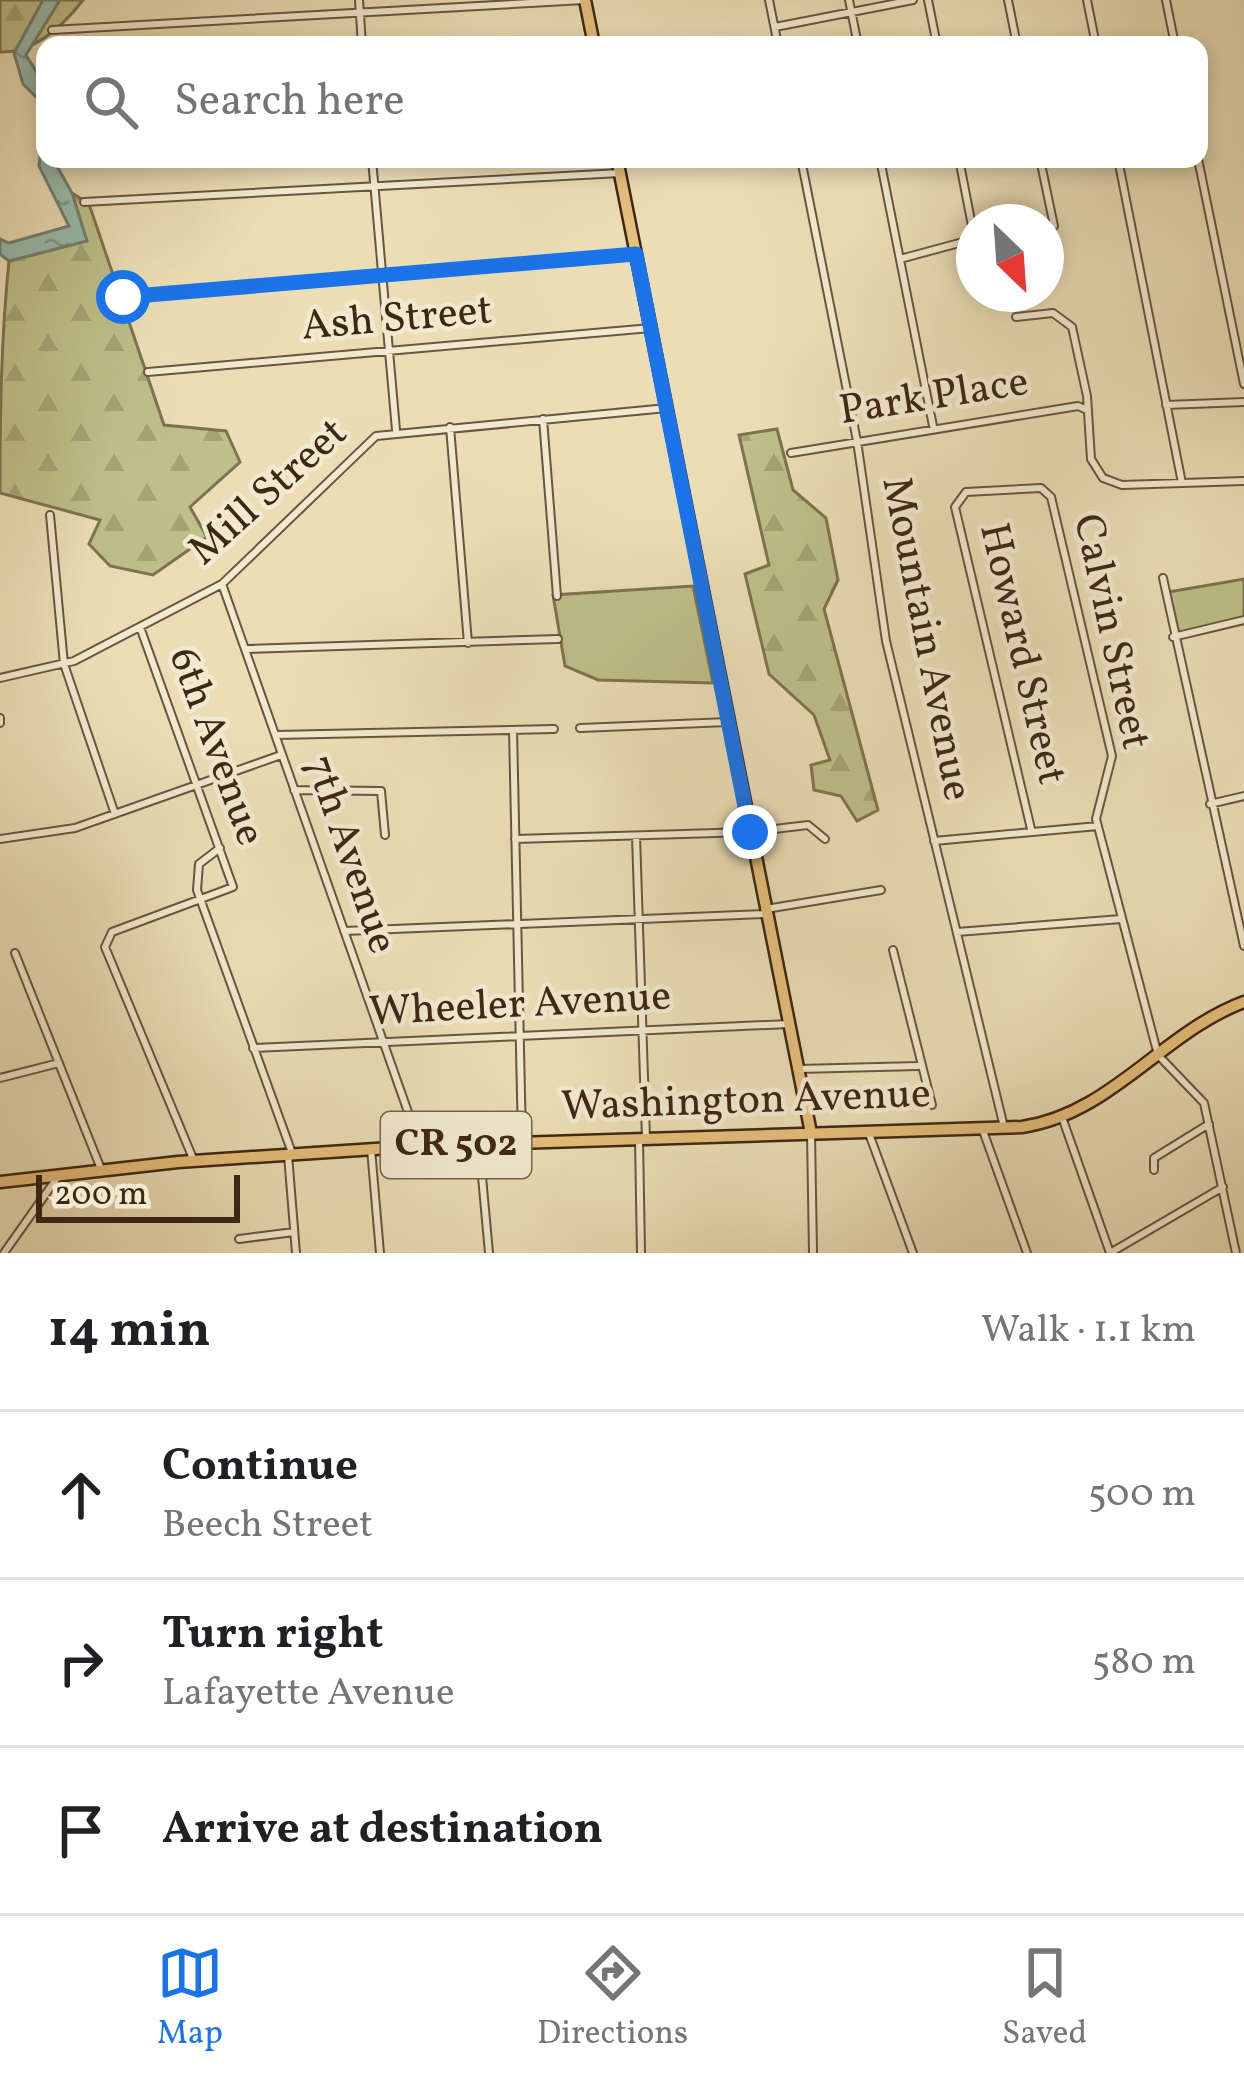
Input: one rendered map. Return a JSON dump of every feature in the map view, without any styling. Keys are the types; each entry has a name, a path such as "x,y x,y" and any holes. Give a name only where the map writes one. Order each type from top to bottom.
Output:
{"main road":[{"path":"584,0 592,36"},
{"path":"619,168 811,1133"},
{"name":"Washington Avenue","path":"0,1181 194,1161 420,1146 982,1128 1063,1120 1214,1016 1244,1002"}],"street":[{"path":"358,0 361,36"},
{"path":"52,30 584,0"},
{"path":"769,0 776,36"},
{"path":"848,0 855,36"},
{"path":"775,27 913,0"},
{"path":"928,0 935,36"},
{"path":"1008,0 1016,36"},
{"path":"1087,0 1094,36"},
{"path":"1166,0 1173,36"},
{"path":"373,168 396,430"},
{"name":"Mountain Avenue","path":"803,168 857,442 882,617 1004,1127"},
{"path":"882,168 934,427"},
{"path":"961,168 967,204"},
{"path":"1042,168 1049,204"},
{"path":"1120,168 1182,483"},
{"path":"1200,168 1244,385"},
{"path":"84,202 620,173"},
{"path":"900,259 956,244"},
{"path":"123,297 636,254"},
{"path":"1016,317 1053,313 1069,322 1092,462 1103,478 1117,484 1244,481"},
{"name":"Ash Street","path":"148,372 651,328"},
{"path":"1166,405 1244,402"},
{"name":"Park Place","path":"791,453 1078,406 1087,410"},
{"name":"Mill Street","path":"0,678 64,664 222,584 370,439 396,430 667,408"},
{"path":"543,418 557,596"},
{"path":"450,427 468,643"},
{"name":"Howard Street","path":"1031,830 955,507 962,494 1041,488 1049,495"},
{"name":"Calvin Street","path":"1049,495 1112,756 1097,826 1158,1055"},
{"path":"50,515 64,664 115,814"},
{"path":"1163,578 1244,946"},
{"name":"7th Avenue","path":"222,584 420,1146"},
{"path":"1173,637 1244,620"},
{"name":"6th Avenue","path":"140,627 233,886 200,899"},
{"path":"246,650 558,639"},
{"path":"580,728 728,722"},
{"path":"275,735 554,729"},
{"path":"513,730 522,1142"},
{"path":"0,839 75,828 281,755"},
{"path":"294,790 377,789 386,799 385,835"},
{"path":"1210,804 1244,796"},
{"path":"515,838 750,832 808,825 825,839"},
{"path":"934,841 1097,826"},
{"path":"636,835 642,1031 641,1253"},
{"path":"220,848 199,864 200,899 290,1155 296,1253"},
{"path":"344,931 766,911 880,890"},
{"path":"194,1161 106,938 200,899"},
{"path":"957,932 1122,918"},
{"path":"893,950 918,1066 932,1105"},
{"path":"15,953 101,1169"},
{"name":"Wheeler Avenue","path":"254,1048 789,1024"},
{"path":"1158,1055 1200,1096 1236,1253"},
{"path":"0,1078 59,1063"},
{"path":"798,1070 918,1066"},
{"path":"1063,1120 1111,1253 1223,1187"},
{"path":"1154,1170 1154,1158 1209,1124"},
{"path":"982,1128 1027,1253"},
{"path":"868,1132 913,1253"},
{"path":"811,1133 813,1253"},
{"path":"479,1144 489,1253"},
{"path":"371,1149 380,1253"},
{"path":"4,1253 58,1174"},
{"path":"238,1239 294,1232"}],"green space":[{"path":"0,0 83,0 47,36 36,36 36,42 25,48 0,52"},
{"path":"72,193 89,204 164,425 226,431 240,462 190,507 207,537 153,575 110,566 89,544 100,520 0,493 9,261 86,241"},
{"path":"777,429 793,490 826,518 838,580 824,609 878,810 857,821 841,796 814,790 811,765 830,760 814,715 769,674 745,574 769,565 739,435"},
{"path":"1244,579 1244,617 1175,635 1163,593"},
{"path":"693,586 713,683 598,680 565,666 553,595"}],"water":[{"path":"43,0 60,0 26,55 36,71 36,97 23,84 14,53"},
{"path":"40,168 58,168 72,193 87,241 9,261 0,254 0,239 9,243 69,226"}],"route":[{"path":"123,297 636,254 750,832"}]}
